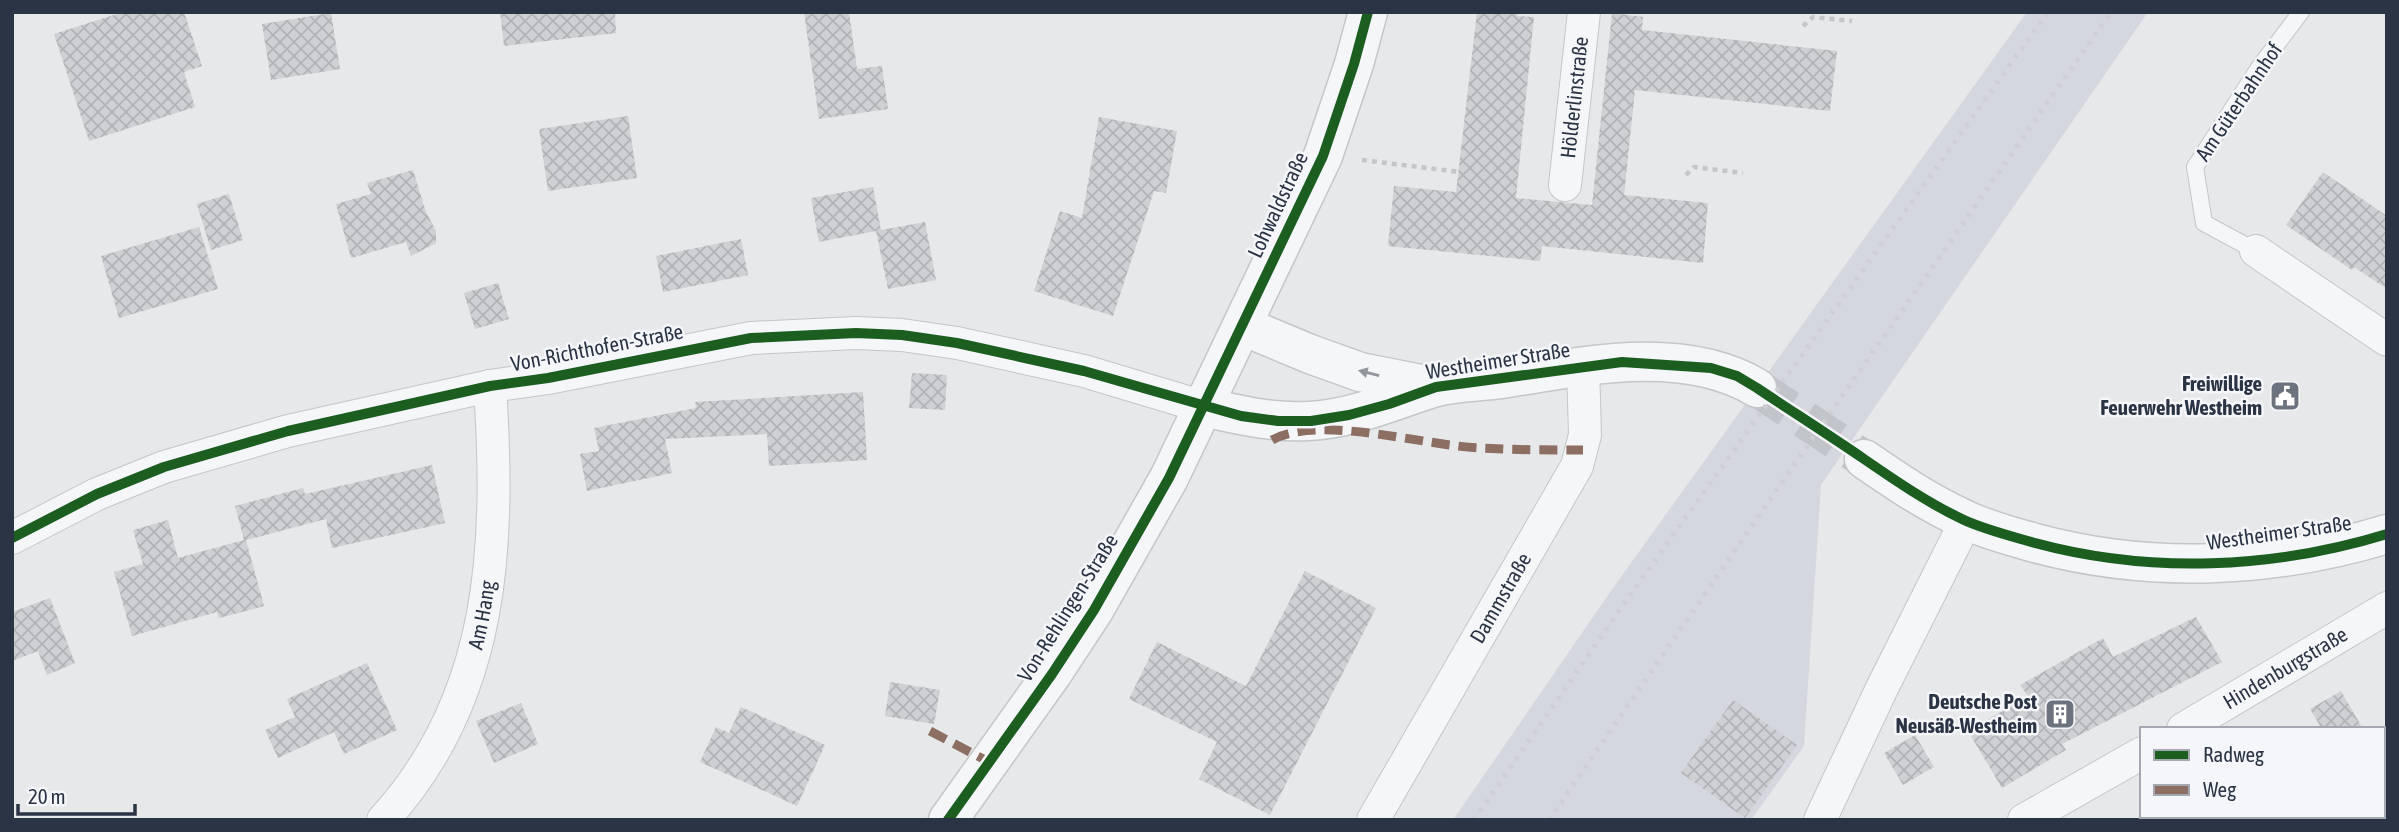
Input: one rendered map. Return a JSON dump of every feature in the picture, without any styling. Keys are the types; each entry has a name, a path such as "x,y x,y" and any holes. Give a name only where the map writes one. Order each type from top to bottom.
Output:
{"street":[{"name":"Lohwaldstraße","path":"1204,407 1323,156 1368,12"},
{"name":"Hölderlinstraße","path":"1565,185 1584,12"},
{"path":"2256,251 2387,340"},
{"name":"Westheimer Straße","path":"1243,326 1360,372 1436,387"},
{"name":"Von-Richthofen-Straße","path":"12,538 106,491 164,467 317,423 751,338 863,333 943,341 1013,354 1105,377 1204,407"},
{"name":"Westheimer Straße","path":"1204,407 1278,421 1311,421 1390,404 1436,387 1622,362 1711,368 1737,376 1757,388"},
{"name":"Dammstraße","path":"1373,820 1577,466 1585,435 1583,366"},
{"name":"Am Hang","path":"383,820 423,767 451,719 471,670 485,606 495,511 490,387"},
{"name":"Von-Rehlingen-Straße","path":"948,820 1094,610 1169,478 1204,407"},
{"name":"Westheimer Straße","path":"1864,459 1934,505 1966,521 2067,551 2146,563 2226,564 2322,550 2387,534"},
{"path":"1820,820 1882,688 1966,521"},
{"name":"Hindenburgstraße","path":"2186,727 2387,608"},
{"path":"2024,820 2138,763"}],"lane":[{"name":"Am Güterbahnhof","path":"2256,251 2204,223 2195,167 2258,69 2301,12"}],"path":[{"path":"1803,26 1813,17 1852,21"},
{"path":"1323,156 1460,172"},
{"path":"1686,175 1694,167 1743,173"}],"shaded area":[{"path":"2027,12 2148,12 1821,485 1804,746 1751,820 1453,820 1613,588"}],"building":[{"path":"123,12 184,12 202,66 184,72 195,107 89,141 54,34"},
{"path":"500,12 615,12 616,33 504,46"},
{"path":"804,12 849,12 857,69 882,66 888,109 819,119"},
{"path":"1477,12 1518,12 1517,16 1534,17 1516,198 1592,205 1612,13 1643,17 1642,30 1837,51 1830,111 1635,90 1624,195 1708,203 1703,263 1542,246 1540,261 1388,246 1394,186 1456,192"},
{"path":"331,13 340,69 271,80 262,24"},
{"path":"628,116 637,178 548,191 539,129"},
{"path":"1099,117 1177,131 1166,193 1154,191 1113,316 1034,291 1060,211 1082,218"},
{"path":"413,170 426,212 436,231 436,243 411,256 406,242 351,258 336,204 371,194 367,183"},
{"path":"2323,172 2387,216 2387,289 2354,267 2352,270 2286,225"},
{"path":"873,187 881,230 925,222 936,280 888,289 876,231 819,242 811,198"},
{"path":"229,194 243,240 211,250 197,204"},
{"path":"199,227 218,289 119,318 101,256"},
{"path":"741,239 748,275 663,292 656,256"},
{"path":"498,283 509,319 475,329 464,293"},
{"path":"912,373 947,375 945,410 909,408"},
{"path":"863,392 867,460 769,466 767,434 665,439 672,473 587,491 580,454 599,451 594,428 696,408 695,402"},
{"path":"432,465 445,523 332,548 326,519 246,540 264,606 219,618 217,612 132,636 114,572 143,564 133,530 168,520 178,558 244,540 235,506 303,488 305,494"},
{"path":"1305,571 1376,608 1270,815 1199,779 1217,742 1129,699 1157,642 1246,686"},
{"path":"50,598 75,663 47,675 38,651 12,661 12,612"},
{"name":"Deutsche Post Neusäß-Westheim","path":"2196,617 2222,662 2062,744 2066,750 2002,788 1968,731 2028,696 2020,685 2103,638 2113,657"},
{"path":"367,663 397,730 344,754 334,732 278,758 265,730 295,717 287,699"},
{"path":"890,682 940,690 934,724 885,716"},
{"path":"2341,691 2362,727 2321,727 2310,709"},
{"path":"1733,700 1797,745 1745,818 1681,773"},
{"path":"521,703 538,744 494,763 476,721"},
{"path":"741,707 825,745 797,806 700,762 716,727 729,733"},
{"path":"1915,735 1934,767 1903,785 1884,753"}],"tunnel":[{"path":"1757,388 1864,459"}],"railway":[{"path":"1474,820 1628,598 2048,12"},
{"path":"1549,820 2111,12"}],"marked path":[{"path":"1272,440 1292,433 1317,430 1373,434 1480,448 1583,450"},
{"path":"930,731 989,762"}],"cycle path":[{"path":"948,820 1094,610 1169,478 1323,156 1354,64 1368,12"},
{"path":"12,538 97,494 164,467 288,431 490,386 548,378 751,338 856,333 902,335 957,343 1084,371 1241,416 1278,421 1311,421 1349,415 1436,387 1622,362 1711,368 1737,376 1757,388 1938,506 1981,527 2035,543 2122,560 2211,563 2300,555 2387,534"}],"place":[{"name":"Freiwillige Feuerwehr Westheim","path":"2285,396"},
{"name":"Deutsche Post Neusäß-Westheim","path":"2060,714"}]}
